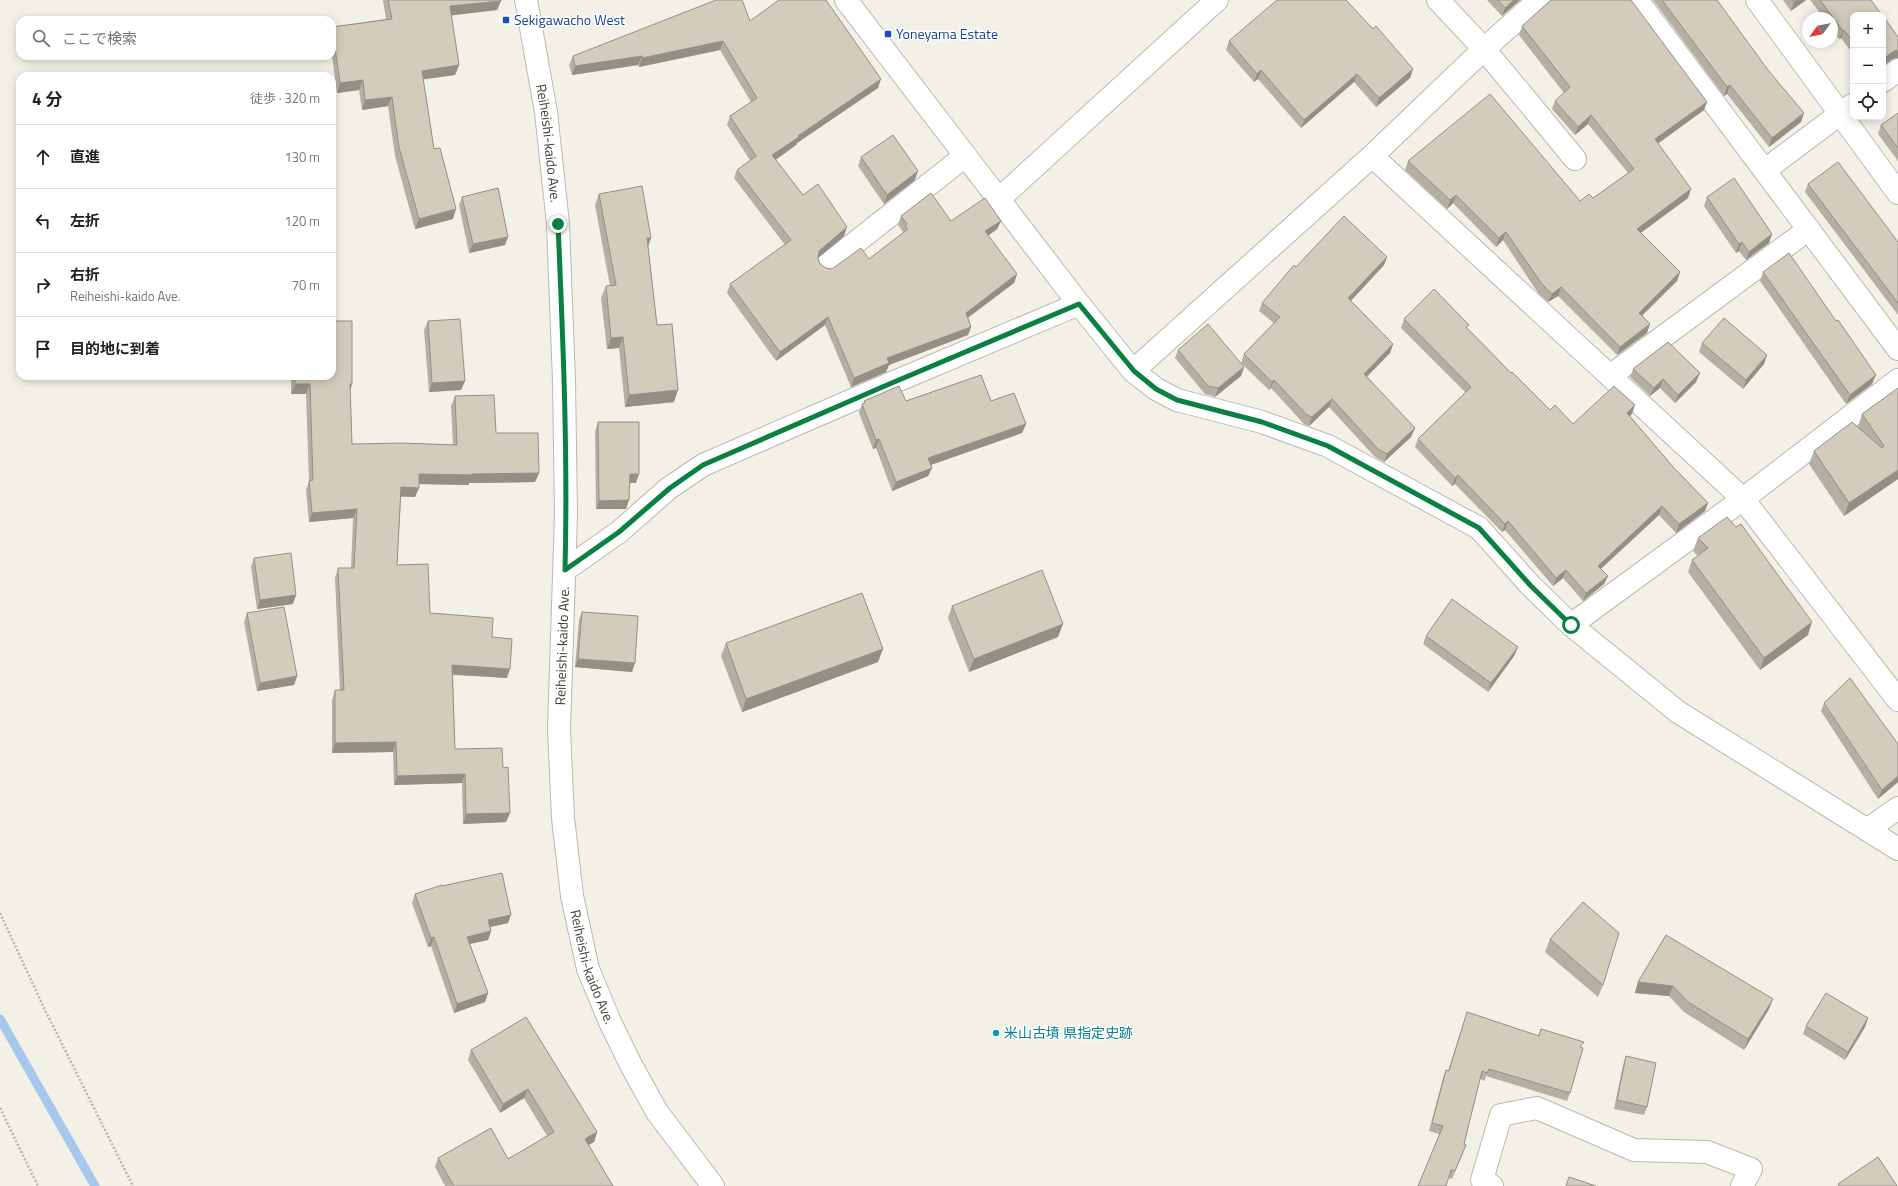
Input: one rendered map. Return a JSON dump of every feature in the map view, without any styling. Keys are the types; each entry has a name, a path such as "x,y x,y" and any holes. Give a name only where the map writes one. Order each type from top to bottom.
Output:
{"street":[{"name":"Reiheishi-kaido Ave.","path":"526,0 546,112 558,224 564,389 566,514 559,729 563,818 572,896 588,969 610,1022 631,1065 654,1105 713,1186"},
{"path":"846,0 1079,304 1134,371 1156,389 1177,400 1262,422 1328,446 1479,528 1531,586 1571,625 1678,712 1898,849"},
{"path":"999,199 1217,0"},
{"path":"1438,0 1484,49 1575,159"},
{"path":"1134,371 1372,156 1484,49 1539,0"},
{"path":"1637,0 1898,349"},
{"path":"1757,0 1847,109 1898,193"},
{"path":"1886,79 1898,70"},
{"path":"1765,170 1847,109"},
{"path":"827,265 965,156"},
{"path":"1372,156 1743,499 1898,700"},
{"path":"1610,376 1809,229"},
{"path":"565,570 619,532 670,488 703,465 1079,304"},
{"path":"1571,625 1743,499 1898,380"},
{"path":"1867,830 1898,808"},
{"path":"1492,1186 1482,1180 1501,1115 1537,1108 1634,1150 1707,1152 1751,1169 1742,1186"}],"path":[{"path":"0,913 44,1008 133,1186"},
{"path":"0,1108 38,1186"}],"building":[{"path":"388,0 501,0 450,6 459,65 422,71 434,149 440,148 456,209 419,219 399,147 392,97 365,100 363,80 340,83 336,55 336,26 392,19"},
{"path":"716,0 742,0 750,21 779,0 826,0 881,79 772,155 803,195 818,184 847,227 819,251 818,258 820,264 826,268 832,269 861,248 869,259 908,229 905,226 907,224 901,216 931,193 951,221 985,198 1001,221 985,231 1017,274 966,313 971,327 887,358 889,363 854,378 828,317 780,352 730,284 791,240 737,170 756,156 730,116 757,98 723,41 642,58 642,56 575,66 573,56"},
{"path":"1277,0 1346,0 1373,29 1376,26 1413,69 1379,98 1357,74 1304,120 1261,70 1257,74 1229,41"},
{"path":"1498,0 1514,0 1505,8"},
{"path":"1551,0 1631,0 1707,102 1655,139 1691,189 1637,229 1680,272 1639,313 1650,324 1620,347 1561,287 1552,294 1542,284 1506,232 1499,238 1456,195 1450,200 1408,161 1490,94 1580,201 1589,194 1593,198 1634,169 1591,115 1578,127 1555,101 1570,87 1522,26"},
{"path":"1662,0 1717,0 1768,70 1804,113 1772,138 1730,85 1727,87"},
{"path":"1820,0 1871,0 1880,12 1850,12 1850,38 1838,24 1838,12 1829,12"},
{"path":"1886,20 1898,37 1898,50 1886,57"},
{"path":"1898,113 1898,148 1881,125"},
{"path":"893,135 918,171 887,195 861,157"},
{"path":"1838,162 1898,242 1898,303 1808,184"},
{"path":"1734,178 1772,234 1749,252 1742,242 1739,244 1707,197"},
{"path":"642,186 651,238 647,238 657,325 672,324 678,390 629,395 623,337 611,338 606,286 616,285 599,194"},
{"path":"498,188 508,237 473,244 462,197"},
{"path":"1344,216 1387,257 1348,298 1393,344 1364,374 1415,428 1387,454 1378,449 1332,399 1312,417 1307,415 1274,380 1272,382 1244,354 1280,317 1262,303 1294,265 1296,267"},
{"path":"1789,253 1836,321 1838,320 1876,375 1850,395 1763,272"},
{"path":"1434,289 1469,325 1466,327 1511,373 1512,372 1550,410 1555,405 1573,424 1614,386 1635,405 1627,413 1674,468 1708,503 1679,524 1662,506 1598,566 1608,576 1586,593 1566,570 1556,578 1508,521 1505,524 1458,475 1455,478 1418,439 1471,387 1404,319"},
{"path":"1724,318 1767,355 1746,380 1702,343"},
{"path":"460,319 465,381 432,383 428,321"},
{"path":"336,321 352,321 352,384 350,384 352,444 401,443 457,445 455,396 494,395 496,433 538,433 539,473 472,475 419,474 419,488 401,487 397,565 428,564 430,613 493,618 492,637 512,639 510,669 452,665 455,749 502,748 503,768 508,767 510,813 466,814 465,774 397,776 396,742 335,743 335,690 344,690 338,568 354,568 357,509 312,513 309,481 313,480 310,384 295,384 295,380 336,380"},
{"path":"1208,324 1244,367 1218,388 1208,386 1178,350"},
{"path":"1668,342 1700,373 1678,395 1663,379 1654,388 1633,369"},
{"path":"981,375 991,401 1014,393 1026,424 928,458 932,468 896,482 879,439 876,440 862,404 865,403 864,401 899,386 906,401"},
{"path":"1898,388 1898,470 1849,503 1814,451 1852,422 1882,448 1884,446 1862,414"},
{"path":"598,422 639,422 639,474 630,474 629,500 599,501"},
{"path":"1727,517 1736,527 1741,524 1812,622 1764,658 1692,560 1708,548 1698,538"},
{"path":"291,553 296,595 260,600 254,558"},
{"path":"1042,570 1063,624 974,659 952,606"},
{"path":"862,593 883,649 746,699 726,643"},
{"path":"1452,599 1518,647 1491,683 1426,636"},
{"path":"284,607 297,676 260,683 247,613"},
{"path":"582,612 638,616 635,663 578,659"},
{"path":"1850,678 1898,744 1898,776 1882,790 1824,703"},
{"path":"502,873 511,915 488,920 491,931 467,937 488,993 457,1004 434,937 431,938 415,894 442,885"},
{"path":"1583,902 1619,933 1603,985 1550,939"},
{"path":"1666,935 1773,999 1748,1039 1688,1002 1673,986 1638,982"},
{"path":"1826,993 1868,1018 1848,1052 1806,1026"},
{"path":"1467,1012 1539,1036 1541,1029 1584,1042 1580,1047 1583,1048 1570,1093 1489,1069 1487,1073 1482,1071 1464,1144 1466,1145 1455,1171 1451,1170 1446,1186 1418,1186 1443,1126 1432,1123 1446,1070 1449,1071"},
{"path":"526,1017 597,1132 585,1139 613,1186 454,1186 438,1158 491,1128 508,1159 554,1132 528,1089 503,1104 471,1050"},
{"path":"1626,1056 1656,1063 1647,1107 1617,1100"},
{"path":"1878,1157 1897,1186 1839,1186 1838,1184"},
{"path":"1569,1177 1596,1186 1566,1186"}],"waterway":[{"path":"0,1019 95,1186"}],"place":[{"name":"Sekigawacho West","path":"506,20"},
{"name":"Yoneyama Estate","path":"888,34"},
{"name":"米山古墳 県指定史跡","path":"996,1033"}],"route":[{"path":"558,224 564,381 566,514 565,570 619,532 670,488 703,465 1079,304 1134,371 1156,389 1177,400 1262,422 1328,446 1479,528 1531,586 1571,625"}]}
